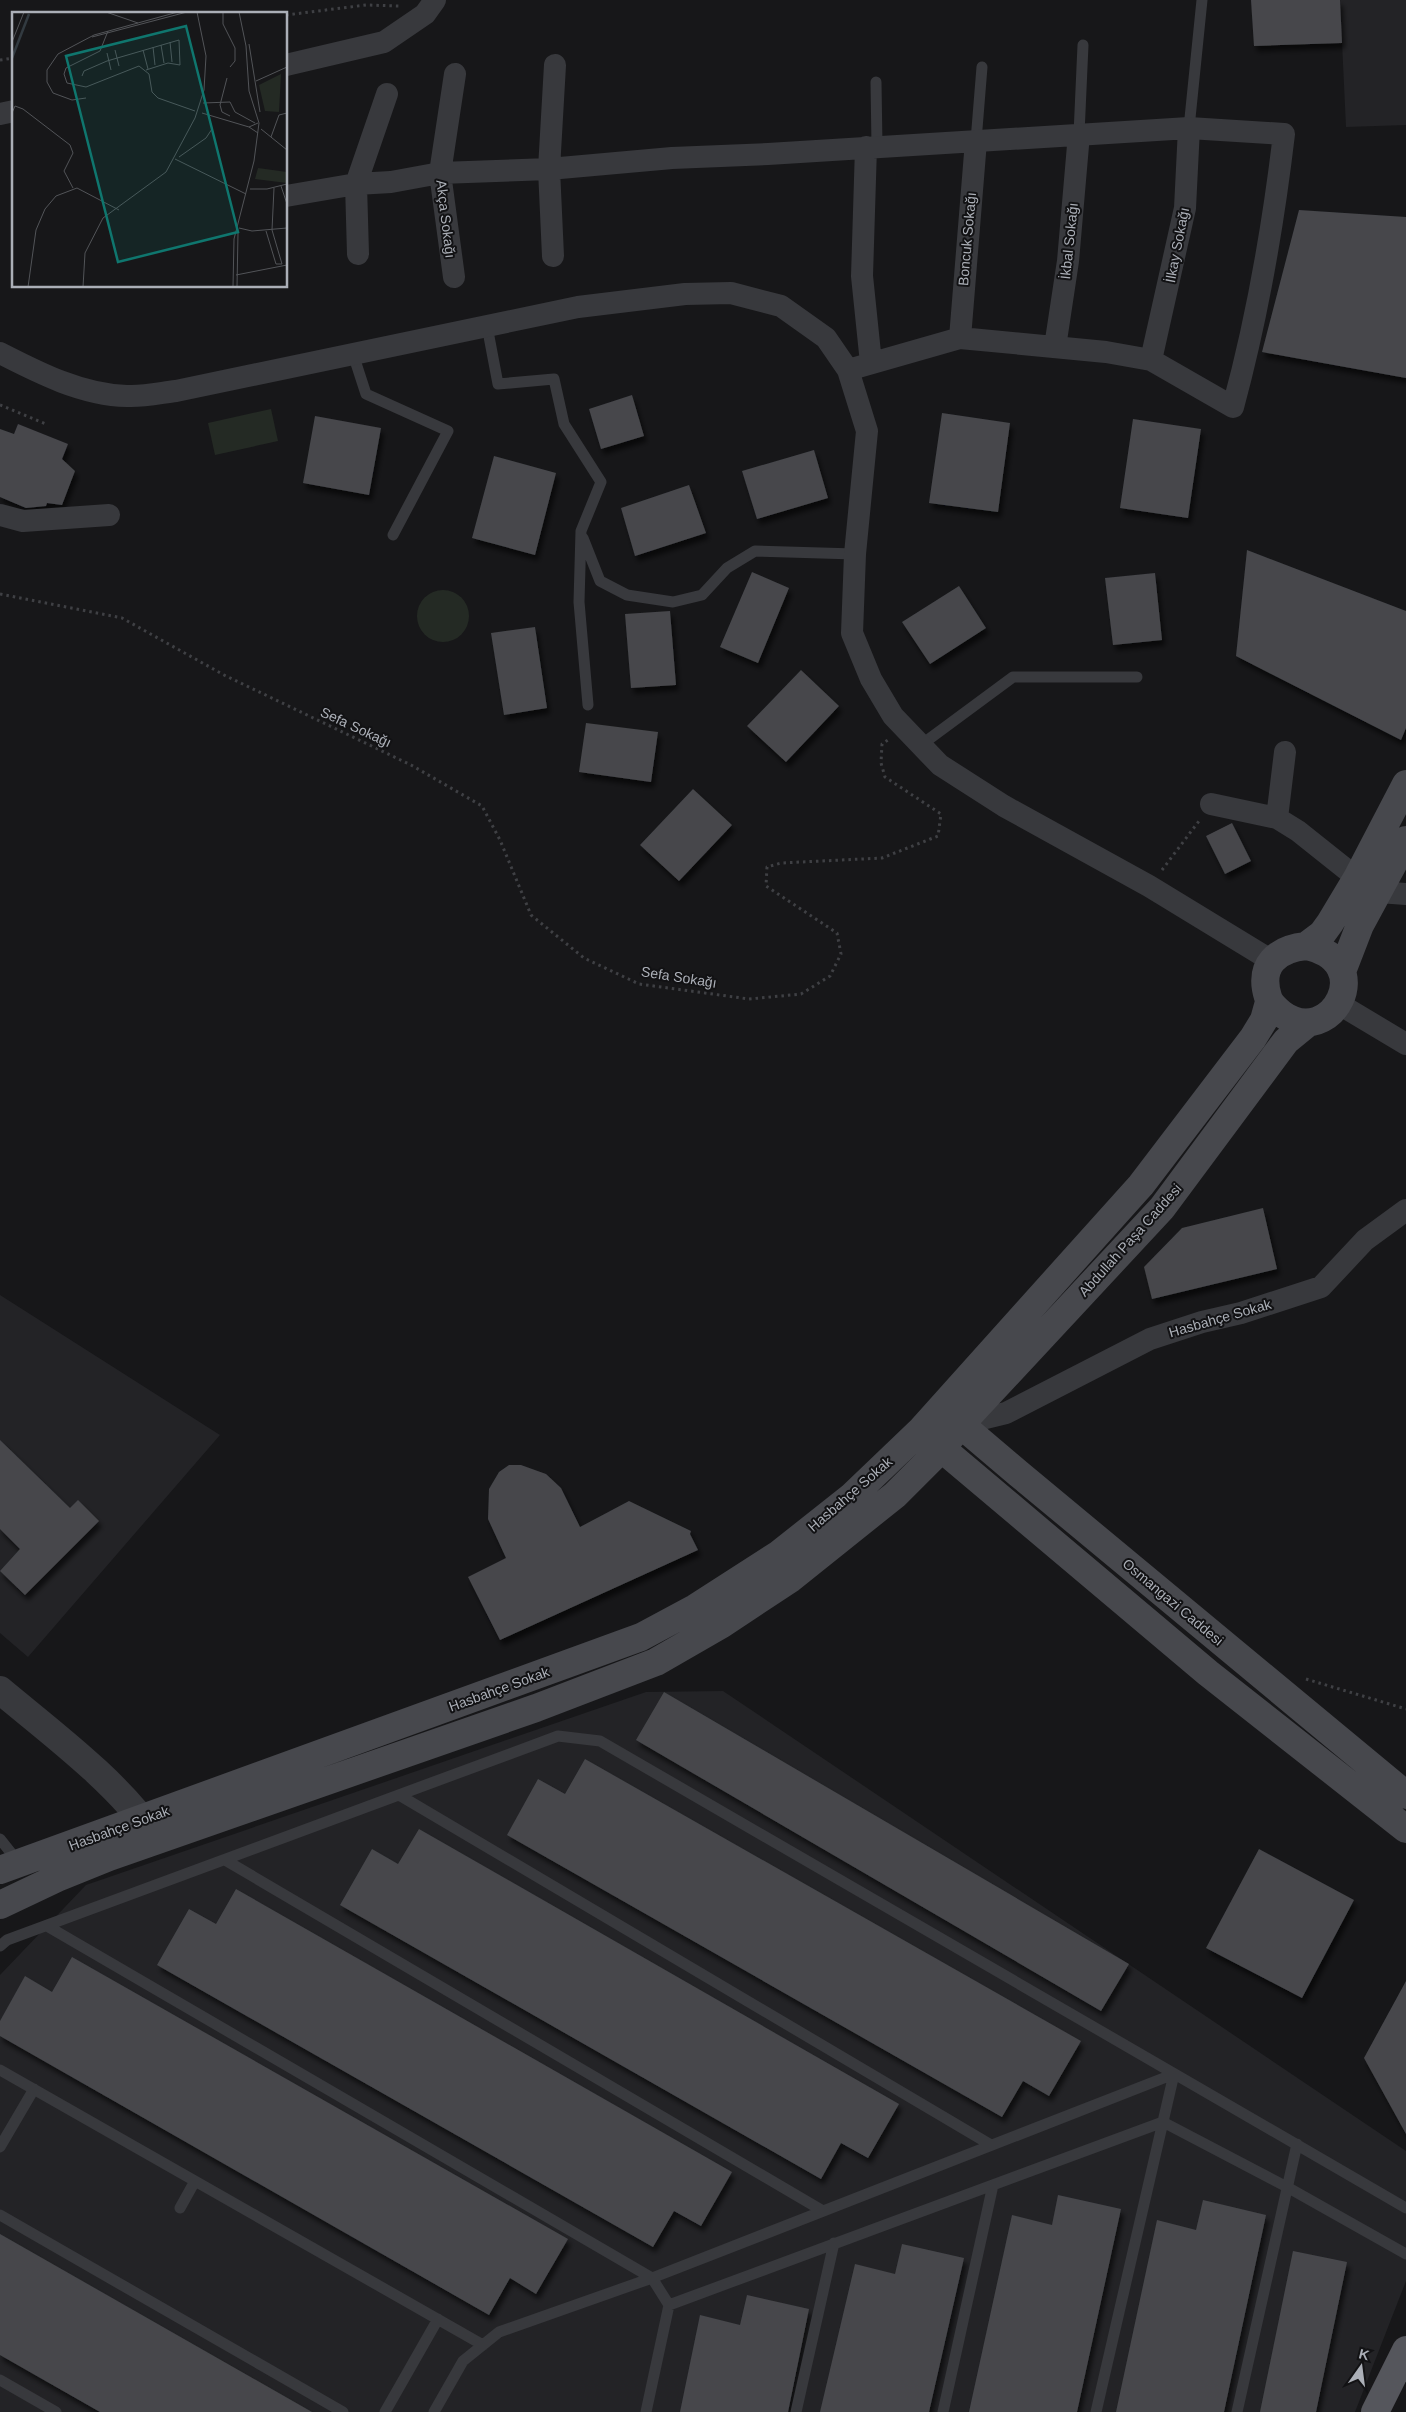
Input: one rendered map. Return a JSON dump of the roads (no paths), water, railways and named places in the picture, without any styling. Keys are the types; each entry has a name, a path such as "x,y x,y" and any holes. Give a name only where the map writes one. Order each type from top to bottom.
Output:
{"main road":[{"path":"1406,784 1368,885 1360,925 1342,968 1343,993 1339,1004 1326,1016 1308,1023 1287,1017 1269,1002 1266,982 1272,961 1284,951 1306,946 1322,934 1330,923 1368,885 1406,840"},
{"path":"1306,946 1330,954 1342,968"},
{"name":"Abdullah Paşa Caddesi","path":"942,1448 951,1416 1141,1185 1253,1038 1264,1020 1269,1002"},
{"name":"Abdullah Paşa Caddesi","path":"951,1416 1162,1208 1286,1041 1308,1023"},
{"name":"Hasbahçe Sokak","path":"0,1905 150,1830 641,1637 695,1608 779,1554 851,1497 921,1430 951,1416"},
{"name":"Osmangazi Caddesi","path":"951,1416 1406,1795"},
{"path":"921,1430 1208,1673 1406,1829"},
{"name":"Hasbahçe Sokak","path":"9,1867 150,1830 536,1708 656,1662 722,1624 790,1579 894,1495 942,1448"},
{"path":"1375,2412 1406,2350"}],"street":[{"path":"288,65 384,42 430,7"},
{"path":"553,256 549,169 555,65"},
{"name":"Akça Sokağı","path":"454,276 440,173 455,74"},
{"path":"358,254 356,184 387,94"},
{"path":"288,196 356,184 390,182 440,173 549,169 672,158 1189,128 1284,134 1271,236 1250,347 1233,407 1151,360 1106,352 960,338 848,370"},
{"name":"İlkay Sokağı","path":"1151,360 1185,208 1189,128"},
{"name":"İkbal Sokağı","path":"1055,348 1068,261 1080,134"},
{"name":"Boncuk Sokağı","path":"960,338 976,141"},
{"path":"871,147 862,276 871,363"},
{"path":"0,353 37,372 85,389 107,395 129,397 176,391 578,307 685,294 731,293 782,306 826,338 848,370 867,430 855,554 852,633 871,679 893,716 940,765 1004,806 1149,886 1272,961"},
{"path":"0,515 22,521 109,515"},
{"path":"1277,818 1285,752"},
{"path":"1211,804 1277,818 1298,831 1368,885 1406,894"},
{"path":"1339,1004 1406,1044"},
{"name":"Hasbahçe Sokak","path":"951,1416 1006,1413 1150,1339 1202,1322 1241,1314 1322,1287 1365,1240 1406,1210"},
{"path":"0,1690 87,1764 150,1830"}],"lane":[{"path":"1189,128 1202,0"},
{"path":"1080,134 1084,45"},
{"path":"976,141 982,67"},
{"path":"871,147 876,82"},
{"path":"487,326 498,384 554,379 564,424 601,482 581,532 579,602 588,705"},
{"path":"353,354 366,394 448,431 393,536"},
{"path":"581,532 600,581 626,596 673,602 702,595 727,568 755,551 855,554"},
{"path":"921,745 1013,677 1137,677"},
{"path":"0,1946 7,1940 558,1736 600,1741 1406,2208"},
{"path":"400,1795 991,2145"},
{"path":"0,1840 9,1867"},
{"path":"225,1860 823,2211"},
{"path":"48,1926 652,2278 669,2305 646,2412"},
{"path":"0,2070 483,2345"},
{"path":"1096,2412 1174,2074"},
{"path":"434,2412 463,2361 499,2332 652,2278 1174,2074"},
{"path":"0,2147 34,2089"},
{"path":"669,2305 1163,2122 1287,2187 1406,2254"},
{"path":"1237,2412 1296,2144"},
{"path":"180,2208 195,2181"},
{"path":"943,2412 993,2184"},
{"path":"0,2215 343,2412"},
{"path":"796,2412 834,2244"},
{"path":"385,2412 438,2319"},
{"path":"0,2380 56,2412"}]}
